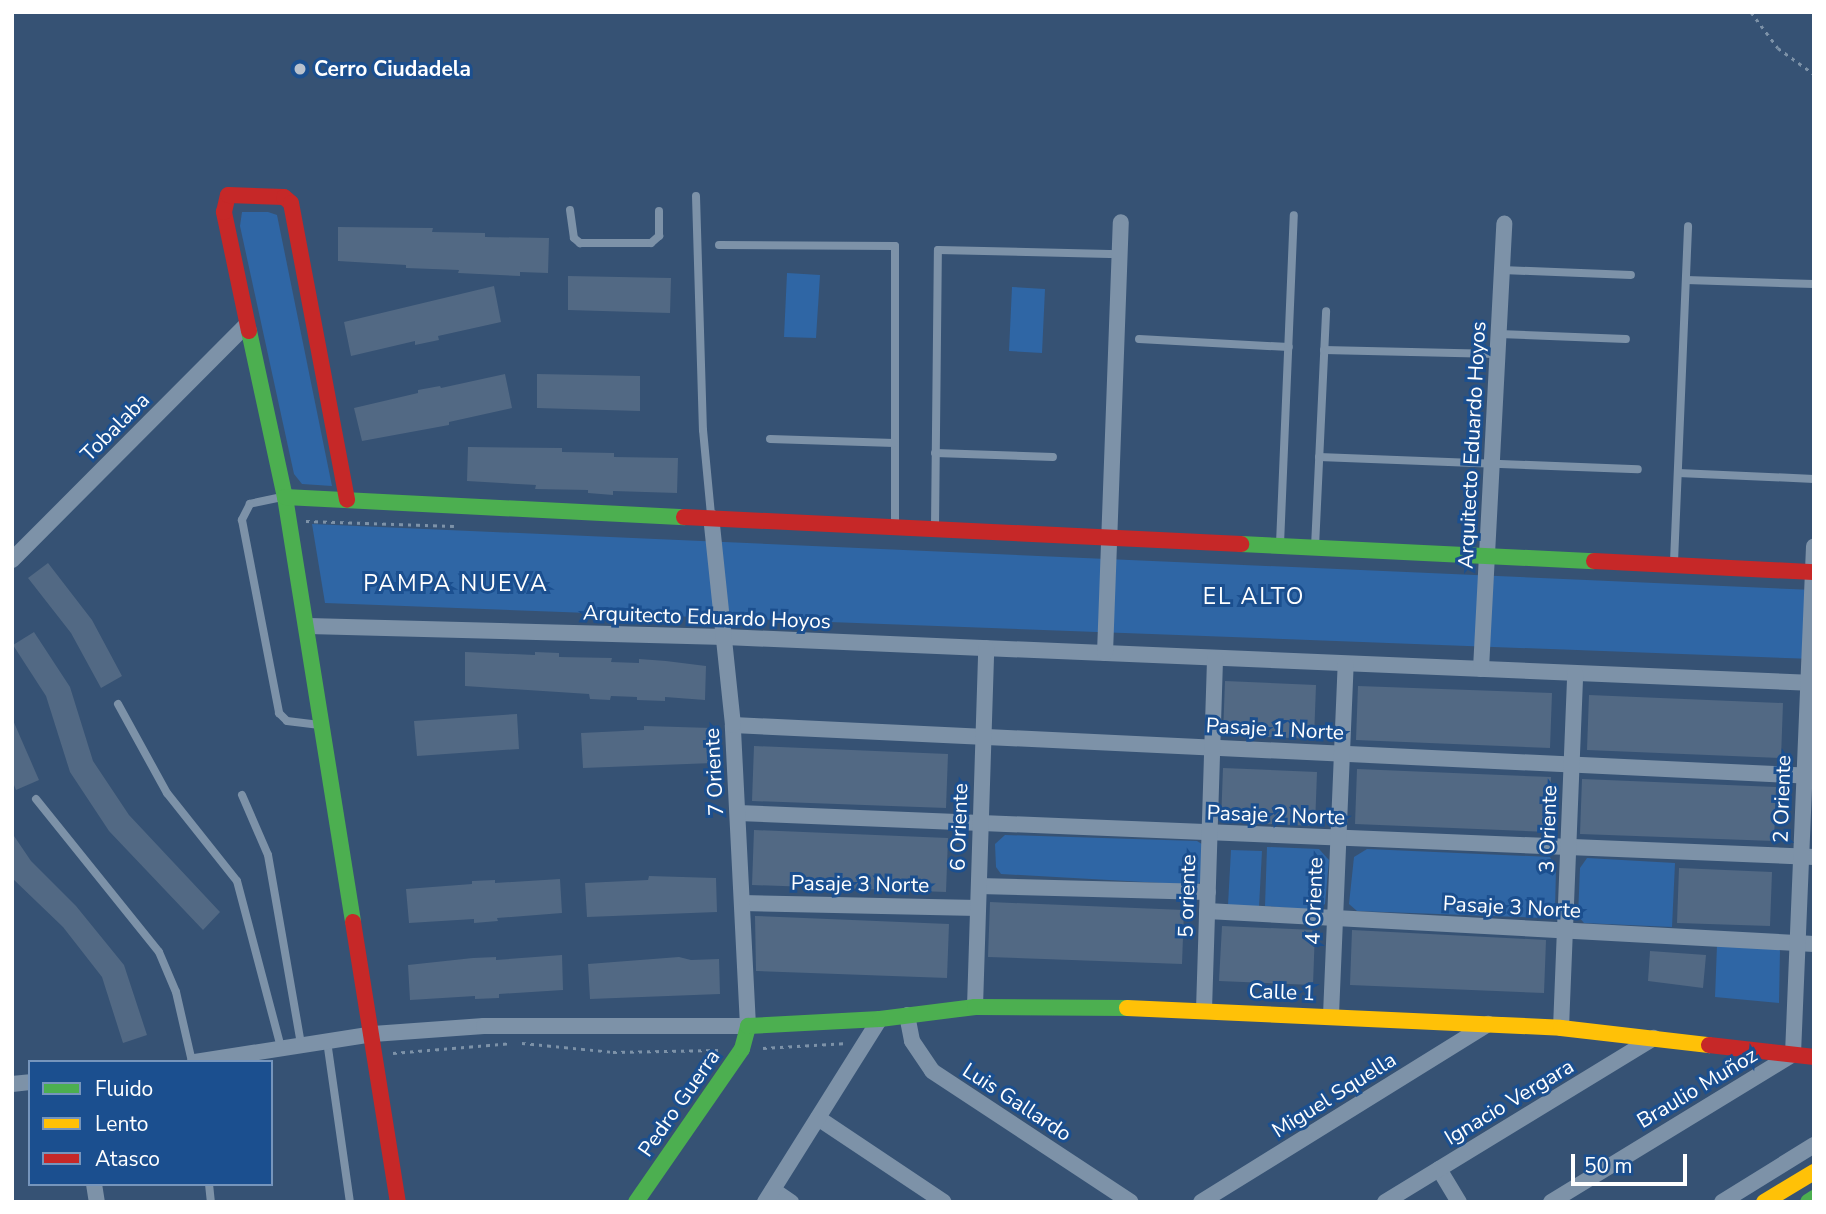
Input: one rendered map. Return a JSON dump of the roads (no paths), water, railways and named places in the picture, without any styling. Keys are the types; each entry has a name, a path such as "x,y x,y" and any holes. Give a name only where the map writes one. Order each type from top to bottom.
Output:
{"street":[{"path":"347,500 291,203 284,197 228,195 224,202 247,324 285,497 323,725 381,1034 398,1202"},
{"path":"1105,653 1121,222"},
{"name":"Arquitecto Eduardo Hoyos","path":"1480,669 1504,224"},
{"name":"Tobalaba","path":"12,560 247,324"},
{"path":"285,497 1813,572"},
{"name":"7 Oriente","path":"711,517 733,725 748,1026"},
{"name":"2 Oriente","path":"1793,1054 1806,943 1814,547"},
{"name":"Arquitecto Eduardo Hoyos","path":"307,626 725,637 1810,683"},
{"name":"6 Oriente","path":"975,1007 986,648"},
{"name":"5 oriente","path":"1204,1010 1215,658"},
{"name":"4 Oriente","path":"1331,1015 1346,664"},
{"name":"3 Oriente","path":"1561,1028 1575,673"},
{"name":"Pasaje 1 Norte","path":"733,725 1809,775"},
{"name":"Pasaje 2 Norte","path":"738,813 1807,857"},
{"path":"979,886 1208,892"},
{"name":"Pasaje 3 Norte","path":"742,903 978,908"},
{"name":"Pasaje 3 Norte","path":"1207,911 1806,943"},
{"name":"Calle 1","path":"748,1026 880,1019 975,1007 1028,1005 1204,1010 1561,1028 1814,1057"},
{"name":"Luis Gallardo","path":"907,1016 912,1041 932,1071 1132,1202"},
{"path":"791,1202 769,1196 880,1019"},
{"path":"206,1060 381,1034 541,1024 620,1028 748,1026"},
{"name":"Miguel Squella","path":"1201,1202 1488,1024"},
{"name":"Pedro Guerra","path":"636,1202 742,1049 748,1026"},
{"name":"Ignacio Vergara","path":"1385,1202 1654,1038"},
{"name":"Braulio Muñoz","path":"1551,1202 1793,1054"},
{"path":"818,1118 944,1202"},
{"path":"1722,1202 1814,1145"},
{"path":"1439,1169 1459,1202"},
{"path":"1764,1202 1814,1172"},
{"path":"1808,1202 1814,1198"}],"lane":[{"path":"695,196 703,430 711,517"},
{"path":"570,210 574,238 580,243 651,243 659,236 659,211"},
{"path":"1280,545 1294,215"},
{"path":"1674,565 1688,226"},
{"path":"719,245 895,246 895,525"},
{"path":"935,527 938,250 1119,254"},
{"path":"1502,271 1631,275"},
{"path":"1686,280 1814,285"},
{"path":"1315,547 1326,311"},
{"path":"1499,334 1626,339"},
{"path":"1139,340 1289,347"},
{"path":"1325,349 1497,354"},
{"path":"769,439 894,443"},
{"path":"935,453 1053,457"},
{"path":"1320,457 1639,469"},
{"path":"1678,473 1814,480"},
{"path":"285,497 250,504 242,520 279,713 287,720 323,725"},
{"path":"118,704 167,793 237,881 281,1048"},
{"path":"242,795 268,855 301,1045"},
{"path":"36,799 159,952 176,992 193,1060"},
{"path":"327,1041 350,1202"}],"place":[{"name":"Cerro Ciudadela","path":"300,69"}],"district":[{"name":"PAMPA NUEVA","path":"456,584"},
{"name":"EL ALTO","path":"1254,597"}]}
